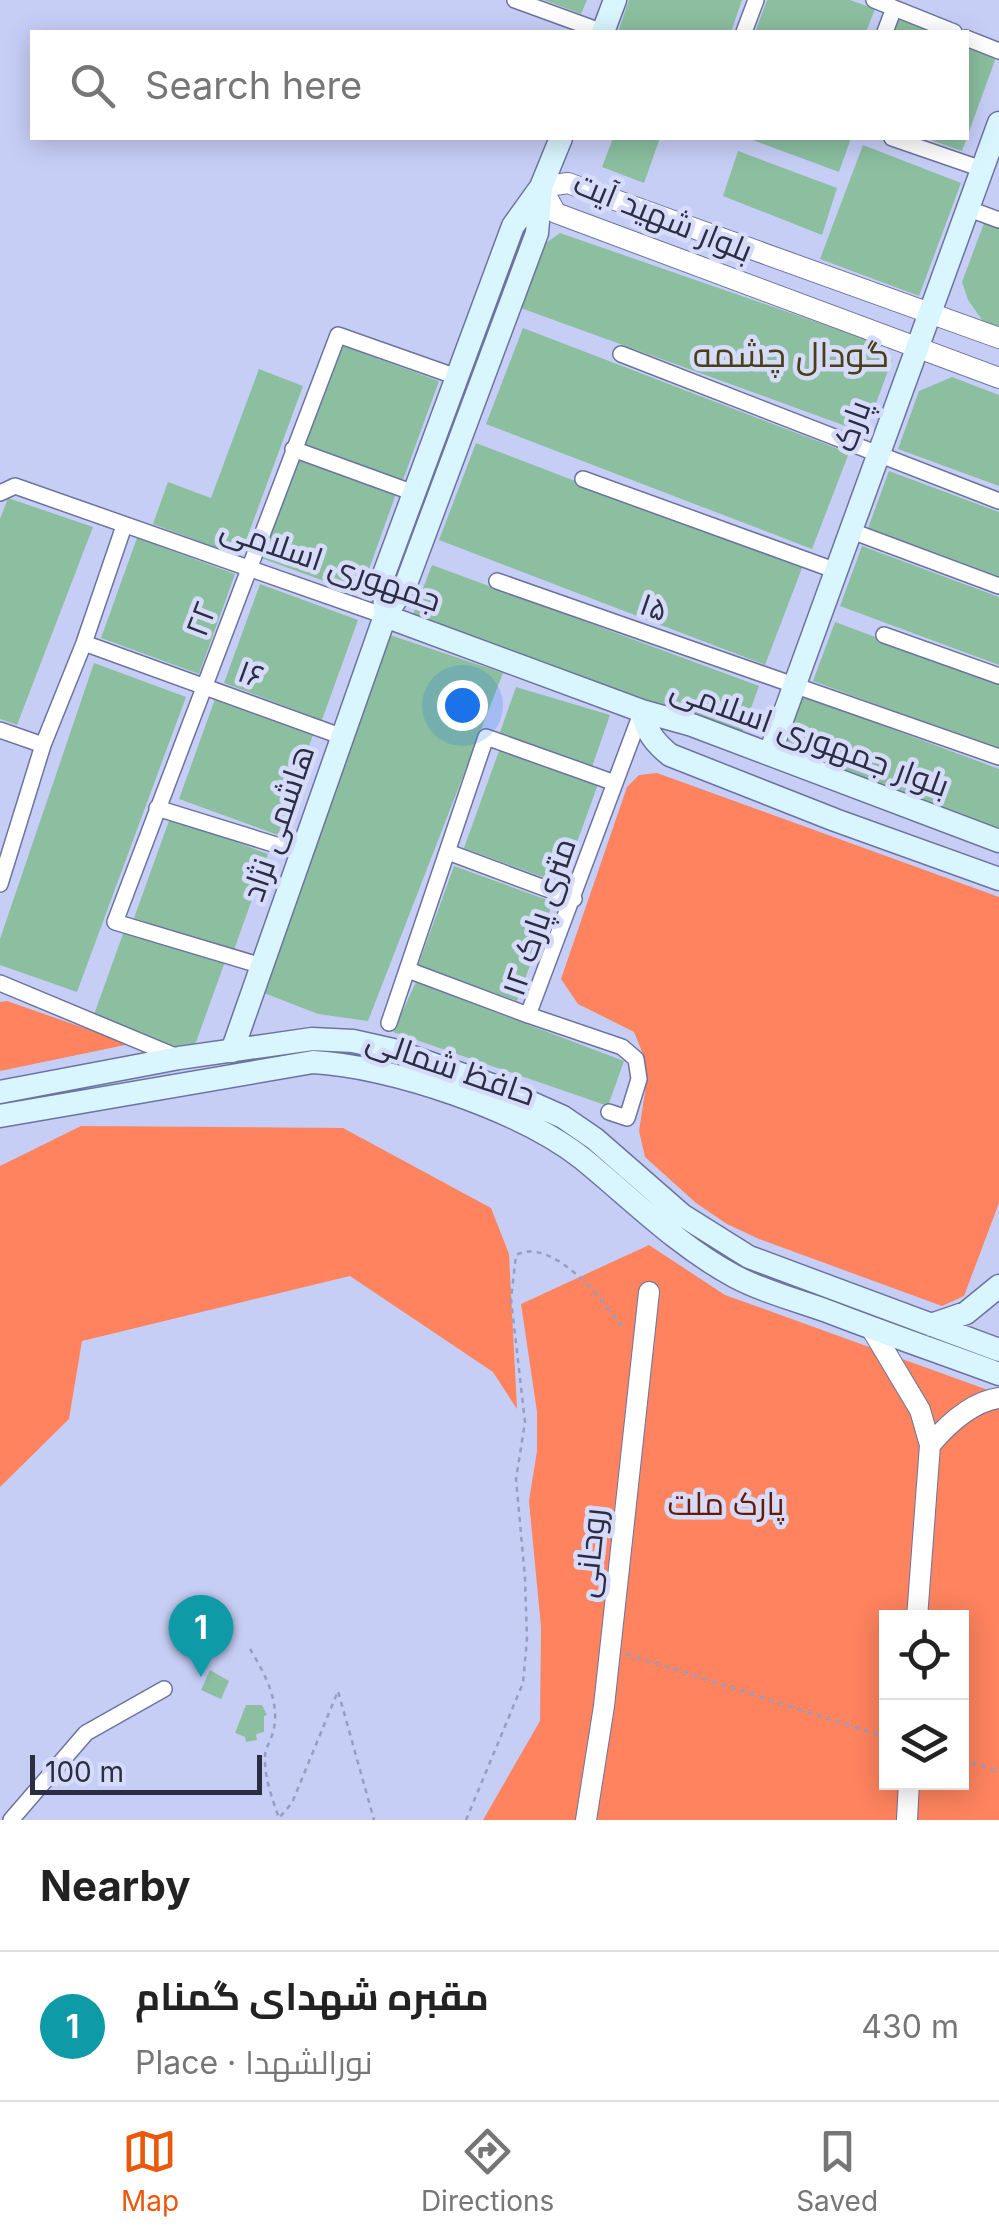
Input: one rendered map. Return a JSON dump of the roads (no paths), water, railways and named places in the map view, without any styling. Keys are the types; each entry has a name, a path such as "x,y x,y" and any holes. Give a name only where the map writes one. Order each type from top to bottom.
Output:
{"main road":[{"path":"604,30 615,0"},
{"name":"پارک","path":"770,753 792,684 998,131"},
{"name":"هاشمی نژاد","path":"385,616 384,574 414,492 513,226 541,187 560,140"},
{"name":"هاشمی نژاد","path":"232,1051 385,616 406,584 536,233 541,187"},
{"name":"جمهوری اسلامی","path":"385,616 642,711"},
{"name":"بلوار جمهوری اسلامی","path":"999,842 692,724 642,711 645,728 670,755 835,820 999,878"},
{"name":"حافظ شمالی","path":"0,1092 179,1058 312,1039 353,1041 393,1050 488,1084 563,1117 595,1139 682,1214 749,1257 999,1350"},
{"name":"حافظ شمالی","path":"0,1116 312,1062 350,1064 386,1073 535,1129 581,1158 668,1233 739,1279 999,1374"},
{"path":"932,1325 966,1313 999,1286"}],"street":[{"path":"515,0 598,30"},
{"path":"745,30 756,0"},
{"path":"874,0 949,30"},
{"path":"885,30 894,8"},
{"path":"969,39 999,51"},
{"path":"898,140 982,169"},
{"name":"بلوار شهید آیت","path":"999,338 568,183 541,187 556,213 999,378"},
{"path":"968,210 999,220"},
{"name":"۲۲","path":"262,966 115,922 338,335 457,377"},
{"path":"621,354 999,501"},
{"path":"293,449 414,492"},
{"path":"583,479 834,570"},
{"name":"جمهوری اسلامی","path":"0,494 15,486 385,616"},
{"path":"0,884 43,745 84,644 124,526"},
{"path":"849,530 999,586"},
{"name":"۱۵","path":"497,582 999,758"},
{"path":"884,635 999,676"},
{"name":"۱۶","path":"84,644 342,737"},
{"name":"۱۲ متری پارک","path":"609,1112 627,1118 638,1079 636,1059 622,1047 528,1015 642,711"},
{"path":"0,730 43,745"},
{"path":"389,1023 486,737 614,783"},
{"path":"157,808 302,853"},
{"path":"448,852 574,899"},
{"path":"408,970 528,1015"},
{"path":"0,983 179,1058"},
{"name":"روحانی","path":"586,1820 610,1649 649,1292"},
{"path":"871,1328 920,1410 930,1446 918,1610"},
{"path":"930,1446 946,1426 987,1400 999,1398"},
{"path":"11,1820 86,1733 164,1689"},
{"path":"907,1820 909,1790"}],"place":[{"name":"مقبره شهدای گمنام","path":"201,1677"}],"district":[{"name":"گودال چشمه","path":"791,355"}],"park label":[{"name":"پارک ملت","path":"726,1504"}]}
